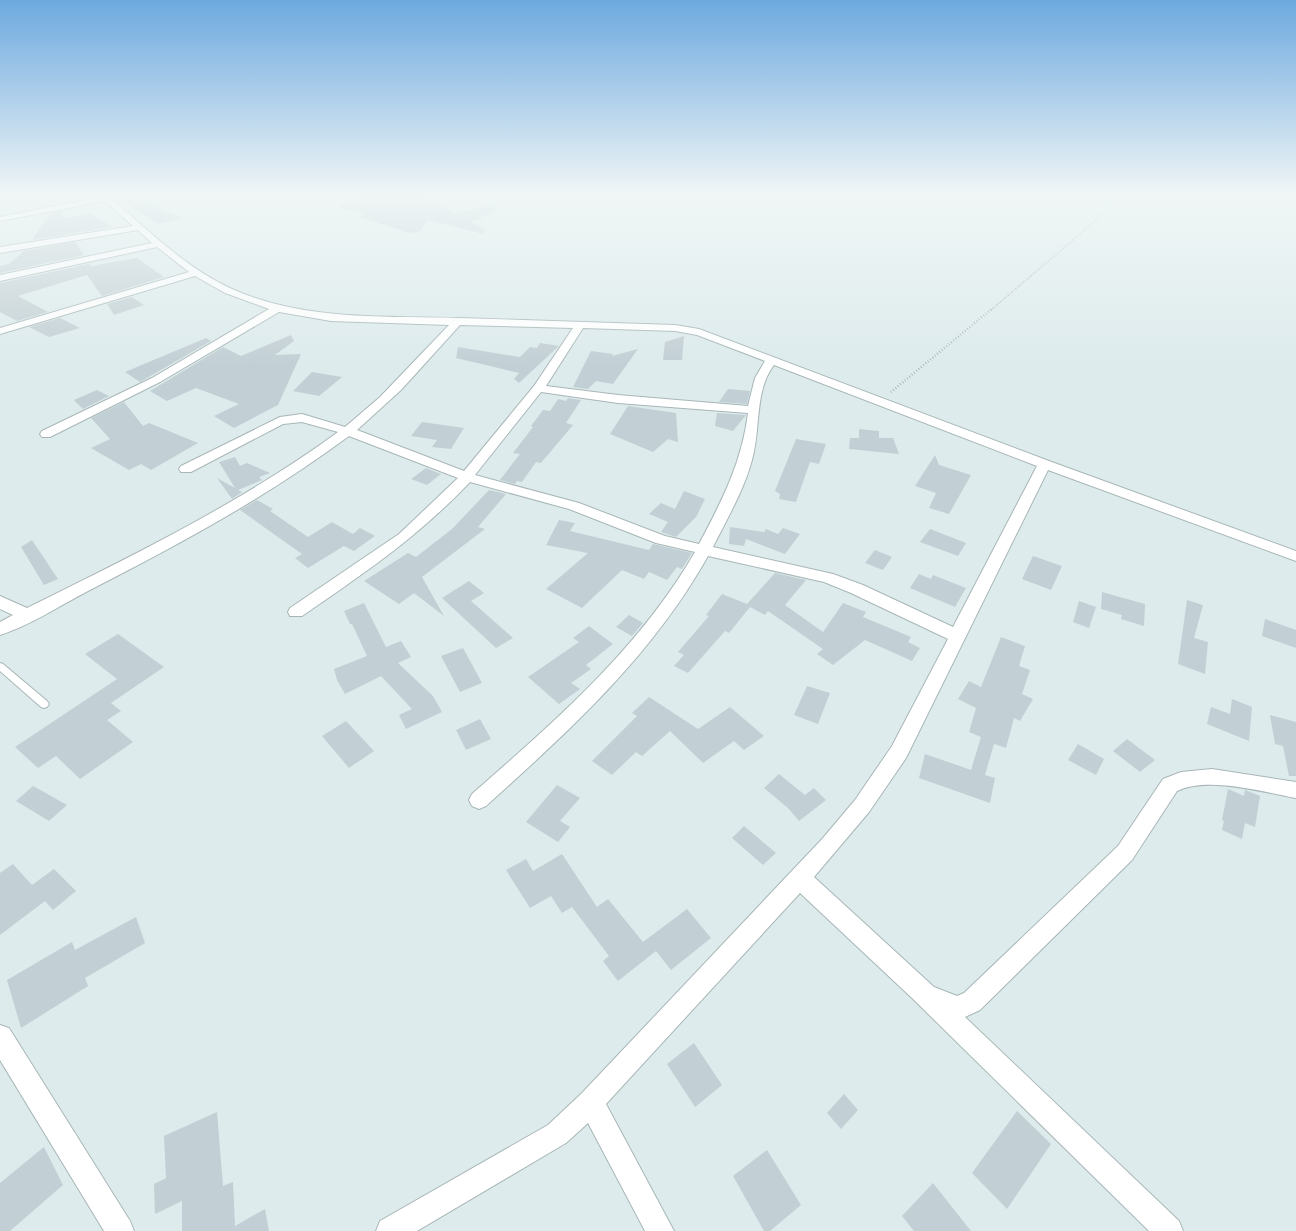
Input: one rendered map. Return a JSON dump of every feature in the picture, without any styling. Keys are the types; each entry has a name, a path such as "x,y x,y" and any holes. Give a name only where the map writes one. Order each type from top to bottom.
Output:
{"street":[{"path":"0,278 130,250"},
{"path":"168,250 196,273 219,286 278,308 325,317 687,330 710,336 771,361 1044,464 1296,556"},
{"path":"0,331 196,273"},
{"path":"46,434 156,380 278,308"},
{"path":"0,628 213,518 282,477 347,431 382,401 458,321"},
{"path":"296,612 404,538 467,477 538,388 579,326"},
{"path":"479,800 532,753 612,674 663,615 703,552 743,471 755,410 758,381 771,361"},
{"path":"538,388 618,399 755,410"},
{"path":"186,469 288,418 302,418 347,431 467,477 552,499 646,535 703,552 828,578 957,636"},
{"path":"390,1231 557,1134 592,1102 800,879 862,806 884,776 910,730 1044,464"},
{"path":"0,602 27,615"},
{"path":"920,990 948,1006 957,1008 972,1002 1124,853 1136,839 1170,785 1177,780 1191,776 1208,777 1296,790"},
{"path":"800,879 920,990 1169,1231"},
{"path":"0,1037 120,1231"},
{"path":"592,1102 660,1231"}],"lane":[{"path":"0,666 44,704"}],"path":[{"path":"879,402 1061,250"}],"building":[{"path":"81,250 84,255 0,273 0,266 9,264 24,251"},
{"path":"137,258 164,277 102,296 87,275 18,296 48,312 17,321 0,312 0,283 89,264 91,266"},
{"path":"132,297 144,305 114,315 107,304"},
{"path":"60,318 80,328 49,337 29,327"},
{"path":"291,335 294,341 275,355 301,354 278,405 234,428 214,416 239,404 196,388 167,401 150,391 223,347 241,356"},
{"path":"684,336 682,360 663,360 665,342"},
{"path":"206,338 211,341 140,382 125,372"},
{"path":"540,343 559,346 519,383 514,379 519,373 456,358 458,347 520,357 530,347 537,348"},
{"path":"638,349 613,384 596,381 588,389 573,387 591,351 613,354 612,356"},
{"path":"312,372 342,377 319,396 293,391"},
{"path":"728,389 750,391 747,404 719,402"},
{"path":"97,390 109,396 83,409 74,400"},
{"path":"568,398 581,400 566,423 573,425 541,463 536,462 522,482 517,481 515,484 500,480 520,454 513,453 533,427 531,426 543,410 550,411 558,399 566,401"},
{"path":"124,402 143,426 149,423 198,443 151,470 141,464 129,470 91,448 110,439 91,418"},
{"path":"628,406 676,413 678,442 668,439 653,452 610,434"},
{"path":"717,413 746,415 733,431 715,426"},
{"path":"422,422 464,428 451,449 432,447 437,440 411,436"},
{"path":"859,429 879,431 879,438 893,438 899,454 849,449 850,438 859,438"},
{"path":"796,439 826,444 819,464 810,462 796,502 779,499 780,494 775,491"},
{"path":"935,455 939,465 971,475 949,514 929,508 936,493 915,486"},
{"path":"235,457 240,466 247,463 270,473 259,477 262,480 238,490 242,492 232,499 217,478 235,488 219,462"},
{"path":"426,468 441,474 427,485 411,479"},
{"path":"489,490 506,494 478,527 485,529 422,577 444,616 414,593 399,604 364,581 408,553 416,557 452,529"},
{"path":"684,491 705,499 696,517 676,537 661,532 668,522 649,514 661,503 675,509"},
{"path":"257,500 273,509 270,511 308,537 332,522 353,534 360,528 375,536 354,551 344,546 308,568 295,558 302,554 240,510"},
{"path":"559,520 575,523 570,531 649,550 653,544 692,553 682,569 677,567 667,580 649,572 644,579 622,570 582,608 546,589 588,553 546,545"},
{"path":"730,527 764,532 766,529 778,534 783,528 800,534 785,554 746,539 744,546 729,544"},
{"path":"930,529 966,543 958,556 920,542"},
{"path":"32,540 58,579 44,585 21,547"},
{"path":"875,550 892,557 883,570 865,563"},
{"path":"1033,556 1062,566 1051,590 1022,579"},
{"path":"775,573 806,580 785,605 823,632 843,603 866,612 863,617 911,637 908,642 920,648 912,661 865,640 833,665 817,654 823,649 768,611 765,615 750,607 729,633 725,631 688,673 674,666 684,655 678,652 709,616 706,615 722,594 747,604"},
{"path":"919,574 931,579 933,575 966,588 955,607 910,588"},
{"path":"469,581 484,593 471,601 513,638 496,648 442,598"},
{"path":"1102,592 1145,604 1144,626 1121,619 1122,615 1101,609"},
{"path":"1187,600 1203,605 1194,638 1208,642 1205,674 1178,664"},
{"path":"1079,601 1096,607 1089,628 1073,622"},
{"path":"364,603 386,647 401,641 411,657 398,663 433,696 442,712 406,729 399,715 412,709 381,676 345,694 337,680 334,669 367,656 344,611"},
{"path":"629,615 643,623 632,636 616,627"},
{"path":"1265,619 1296,630 1296,648 1262,636"},
{"path":"589,626 613,644 586,665 591,669 571,683 580,689 559,704 528,677 579,642 573,638"},
{"path":"118,634 164,667 111,703 121,711 107,720 133,742 80,779 56,756 38,768 15,747 117,679 85,654"},
{"path":"1001,637 1025,646 1019,666 1030,670 1022,694 1033,699 1020,721 1014,718 1006,748 994,744 985,775 995,778 990,803 919,778 925,754 971,770 981,737 969,732 976,708 958,699 969,681 981,687"},
{"path":"463,648 482,683 460,692 441,656"},
{"path":"807,686 830,693 818,724 794,715"},
{"path":"649,697 698,729 730,707 764,736 744,750 734,741 703,763 670,731 642,756 636,752 612,775 592,761 637,716 632,713"},
{"path":"1232,699 1252,707 1249,741 1207,724 1211,707 1230,714"},
{"path":"1270,715 1296,722 1296,776 1289,776 1283,746 1275,744"},
{"path":"480,719 491,739 466,750 456,730"},
{"path":"346,721 374,751 349,768 322,736"},
{"path":"1127,739 1155,760 1140,772 1113,751"},
{"path":"1078,744 1104,759 1096,775 1068,760"},
{"path":"779,774 805,795 814,788 826,800 799,821 788,808 764,788"},
{"path":"557,785 580,798 560,821 570,827 558,842 526,822"},
{"path":"33,786 67,805 49,821 16,801"},
{"path":"1228,789 1244,796 1245,790 1260,796 1255,827 1245,823 1242,839 1222,830"},
{"path":"744,826 776,853 763,865 732,838"},
{"path":"562,854 597,907 608,899 643,942 687,909 711,938 671,970 656,951 618,981 603,961 609,956 572,907 562,913 551,896 530,908 506,870 526,859 533,871"},
{"path":"13,864 32,885 54,869 76,891 53,910 45,901 0,935 0,873"},
{"path":"136,917 145,943 85,978 88,986 21,1028 7,980 72,942 75,950"},
{"path":"694,1043 722,1085 695,1107 667,1064"},
{"path":"844,1094 858,1110 841,1129 827,1113"},
{"path":"1017,1111 1051,1144 1007,1209 972,1173"},
{"path":"217,1112 223,1186 233,1182 235,1226 265,1209 269,1231 182,1231 182,1201 155,1214 154,1184 166,1178 164,1136"},
{"path":"44,1147 63,1185 10,1231 0,1231 0,1183"},
{"path":"767,1150 801,1205 770,1231 764,1231 733,1176"},
{"path":"933,1183 971,1231 914,1231 902,1216"}]}
